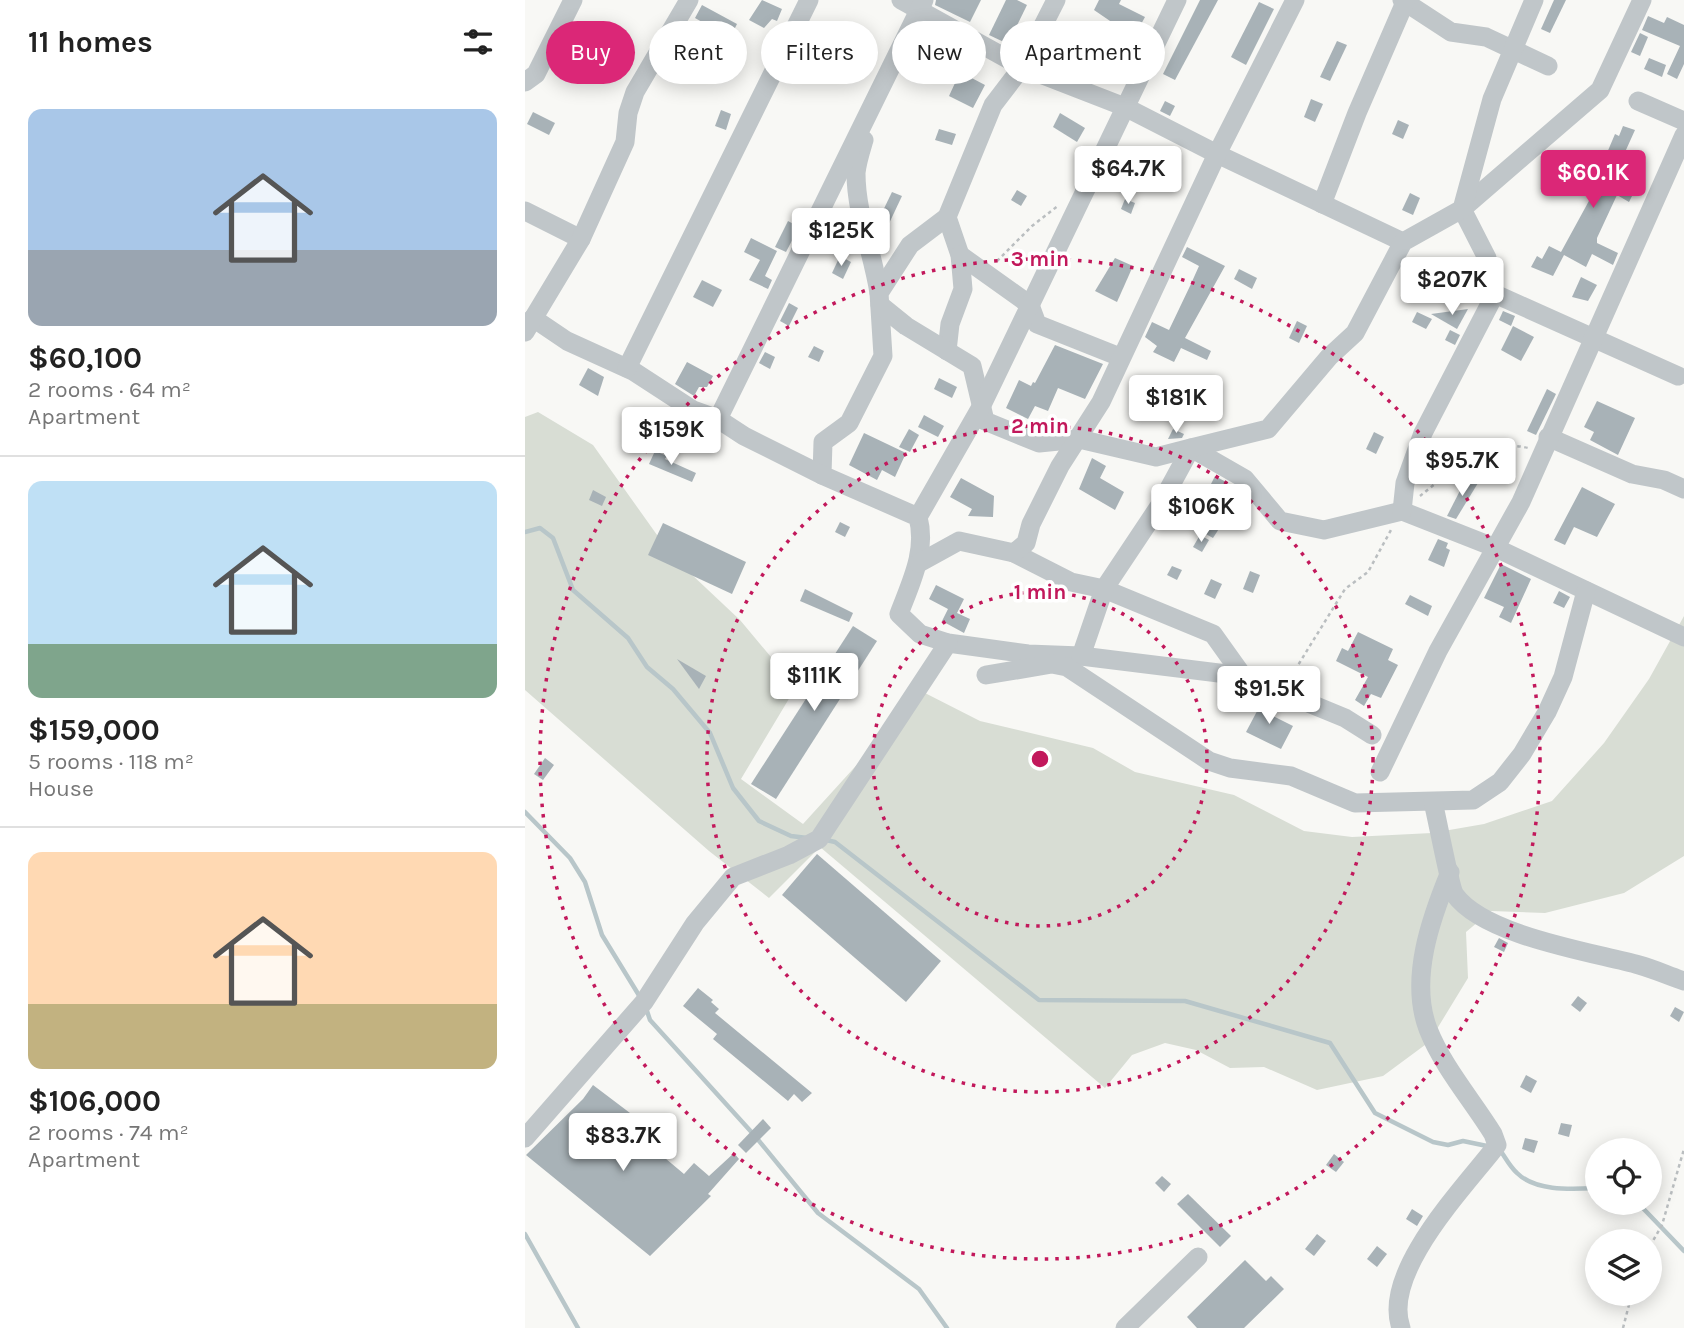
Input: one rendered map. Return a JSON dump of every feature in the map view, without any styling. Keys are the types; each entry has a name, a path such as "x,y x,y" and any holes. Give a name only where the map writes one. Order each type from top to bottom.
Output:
{"street":[{"path":"525,82 536,74 573,0"},
{"path":"689,0 635,92 628,113 625,142 581,239 529,325 627,368 693,410 717,419 744,436 822,475 918,517"},
{"path":"627,368 809,0"},
{"path":"901,0 923,3 1000,53"},
{"path":"1045,21 1056,0"},
{"path":"1177,0 981,407 918,517 922,533 919,563 899,614 920,634 948,643 1243,676 1345,718 1372,735"},
{"path":"1014,553 1026,543 1031,524 1060,466 1101,402 1217,154 1295,0"},
{"path":"1402,511 1405,483 1423,433 1495,294 1487,257 1462,209 1492,99 1534,0"},
{"path":"879,299 906,326 972,366 985,421 1039,443 1079,439 1156,457 1268,429 1329,357 1355,333 1403,242 1462,209 1600,90 1641,0"},
{"path":"1322,204 1404,1 1451,32 1486,37 1548,66"},
{"path":"717,419 923,3"},
{"path":"822,475 823,442 849,424 883,356 874,258 863,231 856,171 869,115 923,3"},
{"path":"879,299 911,245 947,217 993,105 1009,84"},
{"path":"1066,84 1125,107 1403,242"},
{"path":"1638,101 1684,121"},
{"path":"1380,772 1438,651 1521,502 1684,135"},
{"path":"525,211 581,239"},
{"path":"947,217 960,255 963,289 950,324 947,351"},
{"path":"960,255 1030,305 1037,324 1120,357"},
{"path":"1495,294 1678,376"},
{"path":"1544,446 1632,474 1664,480 1684,489"},
{"path":"1191,448 1245,479 1280,521 1324,530 1402,511 1496,548 1684,637"},
{"path":"1081,656 1104,589 1160,505 1191,448"},
{"path":"919,563 958,541 1014,553 1071,582 1104,589 1213,634 1243,676"},
{"path":"986,676 1052,664 1067,667 1209,761 1230,768 1291,776 1355,803 1473,800 1500,782 1523,754 1563,677 1586,591"},
{"path":"525,1139 643,1002 695,923 733,877 789,855 819,839 948,643"},
{"path":"1433,802 1454,894 1467,907 1521,934 1582,953 1640,965 1684,981"},
{"path":"1401,1328 1397,1315 1408,1269 1450,1203 1497,1145 1493,1134 1439,1051 1427,1027 1423,1007 1427,942 1450,872"},
{"path":"1125,1328 1198,1257"}],"path":[{"path":"985,273 1032,226 1057,206 1084,193"},
{"path":"1294,670 1345,589 1368,572 1402,511 1466,460 1501,447 1544,446"},
{"path":"1660,1229 1684,1149"},
{"path":"1623,1328 1629,1306"}],"shaded area":[{"path":"538,412 593,445 672,556 740,620 796,687 741,779 803,824 923,692 980,721 1093,748 1135,772 1234,795 1304,831 1352,837 1432,833 1484,824 1552,801 1604,743 1649,679 1684,616 1684,856 1624,893 1545,913 1491,911 1466,932 1468,978 1429,1042 1383,1076 1317,1090 1264,1067 1230,1068 1196,1050 1165,1043 1132,1055 1105,1088 820,847 769,898 709,851 525,690 525,417"}],"building":[{"path":"762,0 782,9 777,21 761,21 761,26 749,20"},
{"path":"936,0 981,0 970,21 935,5"},
{"path":"1006,0 1017,0 1027,5 1019,21 1000,21 1000,40 989,35"},
{"path":"1099,0 1121,0 1119,4 1145,17 1143,21 1110,21 1094,10"},
{"path":"1200,0 1218,0 1175,80 1165,75 1165,70"},
{"path":"1554,0 1566,0 1550,33 1541,29"},
{"path":"1259,2 1274,9 1246,65 1231,57"},
{"path":"702,5 731,21 700,21 695,18"},
{"path":"1648,16 1664,23 1667,17 1684,25 1684,64 1677,79 1667,74 1680,46 1642,30"},
{"path":"1640,33 1648,37 1640,56 1631,52"},
{"path":"1337,41 1347,45 1330,81 1320,77"},
{"path":"1649,58 1666,65 1662,77 1644,69"},
{"path":"955,84 985,85 973,108 949,96"},
{"path":"1311,99 1323,104 1315,122 1304,117"},
{"path":"1165,101 1175,106 1170,116 1160,111"},
{"path":"721,110 731,114 726,130 715,126"},
{"path":"533,112 555,123 549,135 527,124"},
{"path":"1060,113 1085,128 1077,142 1053,127"},
{"path":"1398,120 1409,125 1403,139 1392,134"},
{"path":"1623,126 1635,130 1612,181 1634,192 1629,202 1617,195 1597,238 1597,243 1618,253 1613,265 1592,254 1586,267 1564,255 1553,276 1531,267 1537,256 1542,259 1549,246 1561,252 1596,188 1579,180 1590,159 1595,162 1598,157 1604,160 1615,134 1619,136"},
{"path":"939,129 956,134 952,145 935,140"},
{"path":"1164,160 1173,165 1170,172 1178,176 1173,187 1154,179"},
{"path":"1017,190 1027,196 1021,206 1011,200"},
{"path":"892,192 902,196 885,232 876,225"},
{"path":"1410,193 1420,198 1413,215 1402,210"},
{"path":"1125,199 1135,203 1131,214 1121,209"},
{"path":"788,221 799,227 786,252 775,247"},
{"path":"751,238 777,251 765,276 772,280 768,289 749,280 760,260 744,252"},
{"path":"1187,247 1225,266 1185,338 1211,351 1207,360 1181,348 1174,362 1153,352 1157,346 1145,337 1152,322 1169,330 1190,286 1199,266 1182,257"},
{"path":"840,256 851,262 843,279 832,273"},
{"path":"1115,258 1133,266 1117,302 1095,291"},
{"path":"1239,269 1257,278 1252,289 1234,279"},
{"path":"1428,272 1462,292 1455,305 1435,295 1438,291 1423,283"},
{"path":"1581,277 1597,285 1588,301 1572,297"},
{"path":"702,280 722,290 713,307 693,297"},
{"path":"789,303 798,308 789,326 780,321"},
{"path":"1468,309 1457,329 1431,314"},
{"path":"1503,311 1515,316 1511,326 1499,320"},
{"path":"1417,312 1432,319 1426,329 1412,322"},
{"path":"1297,321 1307,326 1299,343 1289,338"},
{"path":"1513,326 1534,337 1521,361 1501,350"},
{"path":"1450,330 1460,335 1455,345 1445,340"},
{"path":"1055,345 1103,364 1085,399 1058,388 1048,411 1035,406 1028,419 1006,408 1019,380 1031,386 1035,383"},
{"path":"814,346 824,351 819,362 808,357"},
{"path":"765,352 775,357 770,369 759,363"},
{"path":"687,362 713,376 707,387 699,387 694,396 675,384"},
{"path":"588,368 604,377 598,396 579,385"},
{"path":"939,378 957,387 952,398 934,389"},
{"path":"1547,389 1556,394 1536,435 1527,431"},
{"path":"1597,401 1635,418 1618,455 1590,440 1594,432 1584,427"},
{"path":"924,415 944,426 938,437 918,427"},
{"path":"909,429 919,435 910,452 899,447"},
{"path":"1173,429 1184,434 1182,438 1168,439"},
{"path":"1374,432 1384,437 1376,454 1366,449"},
{"path":"864,433 906,453 895,477 882,470 877,480 849,465"},
{"path":"655,451 667,456 665,459 696,473 692,482 649,464"},
{"path":"1092,458 1106,466 1100,478 1124,492 1115,510 1079,489"},
{"path":"1215,476 1226,482 1219,495 1208,490"},
{"path":"1467,477 1478,483 1456,519 1447,516"},
{"path":"961,478 994,496 993,517 968,516 972,509 950,497"},
{"path":"1582,487 1615,504 1597,537 1574,527 1565,545 1554,540"},
{"path":"593,490 606,497 602,506 589,500"},
{"path":"1215,516 1224,521 1213,538 1204,533"},
{"path":"840,522 850,527 845,537 835,532"},
{"path":"663,523 746,562 732,594 648,555"},
{"path":"1200,535 1209,540 1202,552 1193,547"},
{"path":"1438,539 1448,543 1446,548 1450,550 1444,567 1428,560"},
{"path":"1501,564 1531,579 1511,623 1499,617 1504,607 1484,598"},
{"path":"1172,566 1182,570 1177,580 1167,575"},
{"path":"1250,571 1260,575 1253,593 1243,589"},
{"path":"1211,579 1222,584 1215,599 1204,594"},
{"path":"936,585 964,599 957,613 970,619 964,633 942,621 948,609 929,599"},
{"path":"805,589 853,613 849,622 800,601"},
{"path":"1559,591 1570,597 1564,608 1553,603"},
{"path":"1410,595 1432,606 1428,616 1405,604"},
{"path":"853,626 877,641 776,799 751,784"},
{"path":"1358,632 1393,649 1388,660 1398,665 1381,698 1371,694 1364,706 1355,700 1368,677 1336,661 1342,648 1348,651"},
{"path":"677,659 706,676 699,689"},
{"path":"1264,698 1275,704 1269,714 1293,726 1281,749 1246,732"},
{"path":"545,758 554,765 543,780 534,774"},
{"path":"817,854 941,961 906,1002 782,895"},
{"path":"1499,938 1508,943 1504,952 1494,947"},
{"path":"698,988 713,1000 711,1002 719,1009 715,1013 812,1093 802,1102 794,1094 788,1101 713,1039 717,1034 683,1006"},
{"path":"1578,996 1587,1003 1580,1012 1571,1005"},
{"path":"1675,1007 1684,1012 1679,1022 1670,1016"},
{"path":"1526,1075 1537,1081 1531,1093 1520,1087"},
{"path":"593,1085 630,1113 622,1122 684,1174 694,1163 709,1176 734,1153 739,1159 708,1194 711,1196 650,1256 526,1155 583,1099"},
{"path":"763,1119 771,1128 746,1153 738,1145"},
{"path":"1561,1123 1572,1125 1569,1137 1558,1134"},
{"path":"1525,1138 1538,1141 1534,1153 1522,1149"},
{"path":"1334,1154 1344,1162 1336,1172 1326,1165"},
{"path":"1162,1176 1171,1184 1164,1192 1155,1183"},
{"path":"1188,1194 1231,1236 1220,1247 1177,1204"},
{"path":"1412,1209 1423,1216 1417,1226 1406,1219"},
{"path":"1317,1234 1326,1241 1314,1256 1305,1249"},
{"path":"1377,1246 1387,1254 1377,1267 1367,1259"},
{"path":"1245,1260 1266,1281 1271,1276 1284,1289 1244,1328 1197,1328 1187,1317"}],"waterway":[{"path":"525,532 540,528 553,538 573,590 628,638 647,667 673,689 710,733 733,788 759,821 791,836 807,838"},
{"path":"525,812 570,858 585,882 602,935 640,997"},
{"path":"826,840 835,842 1039,1000 1185,1001 1330,1043 1375,1113 1433,1142 1448,1145 1463,1141 1487,1146"},
{"path":"646,1008 650,1020 755,1136 818,1213 919,1289 947,1328"},
{"path":"1500,1150 1514,1171 1534,1184 1585,1189"},
{"path":"1649,1215 1684,1251"},
{"path":"525,1234 578,1328"}]}
